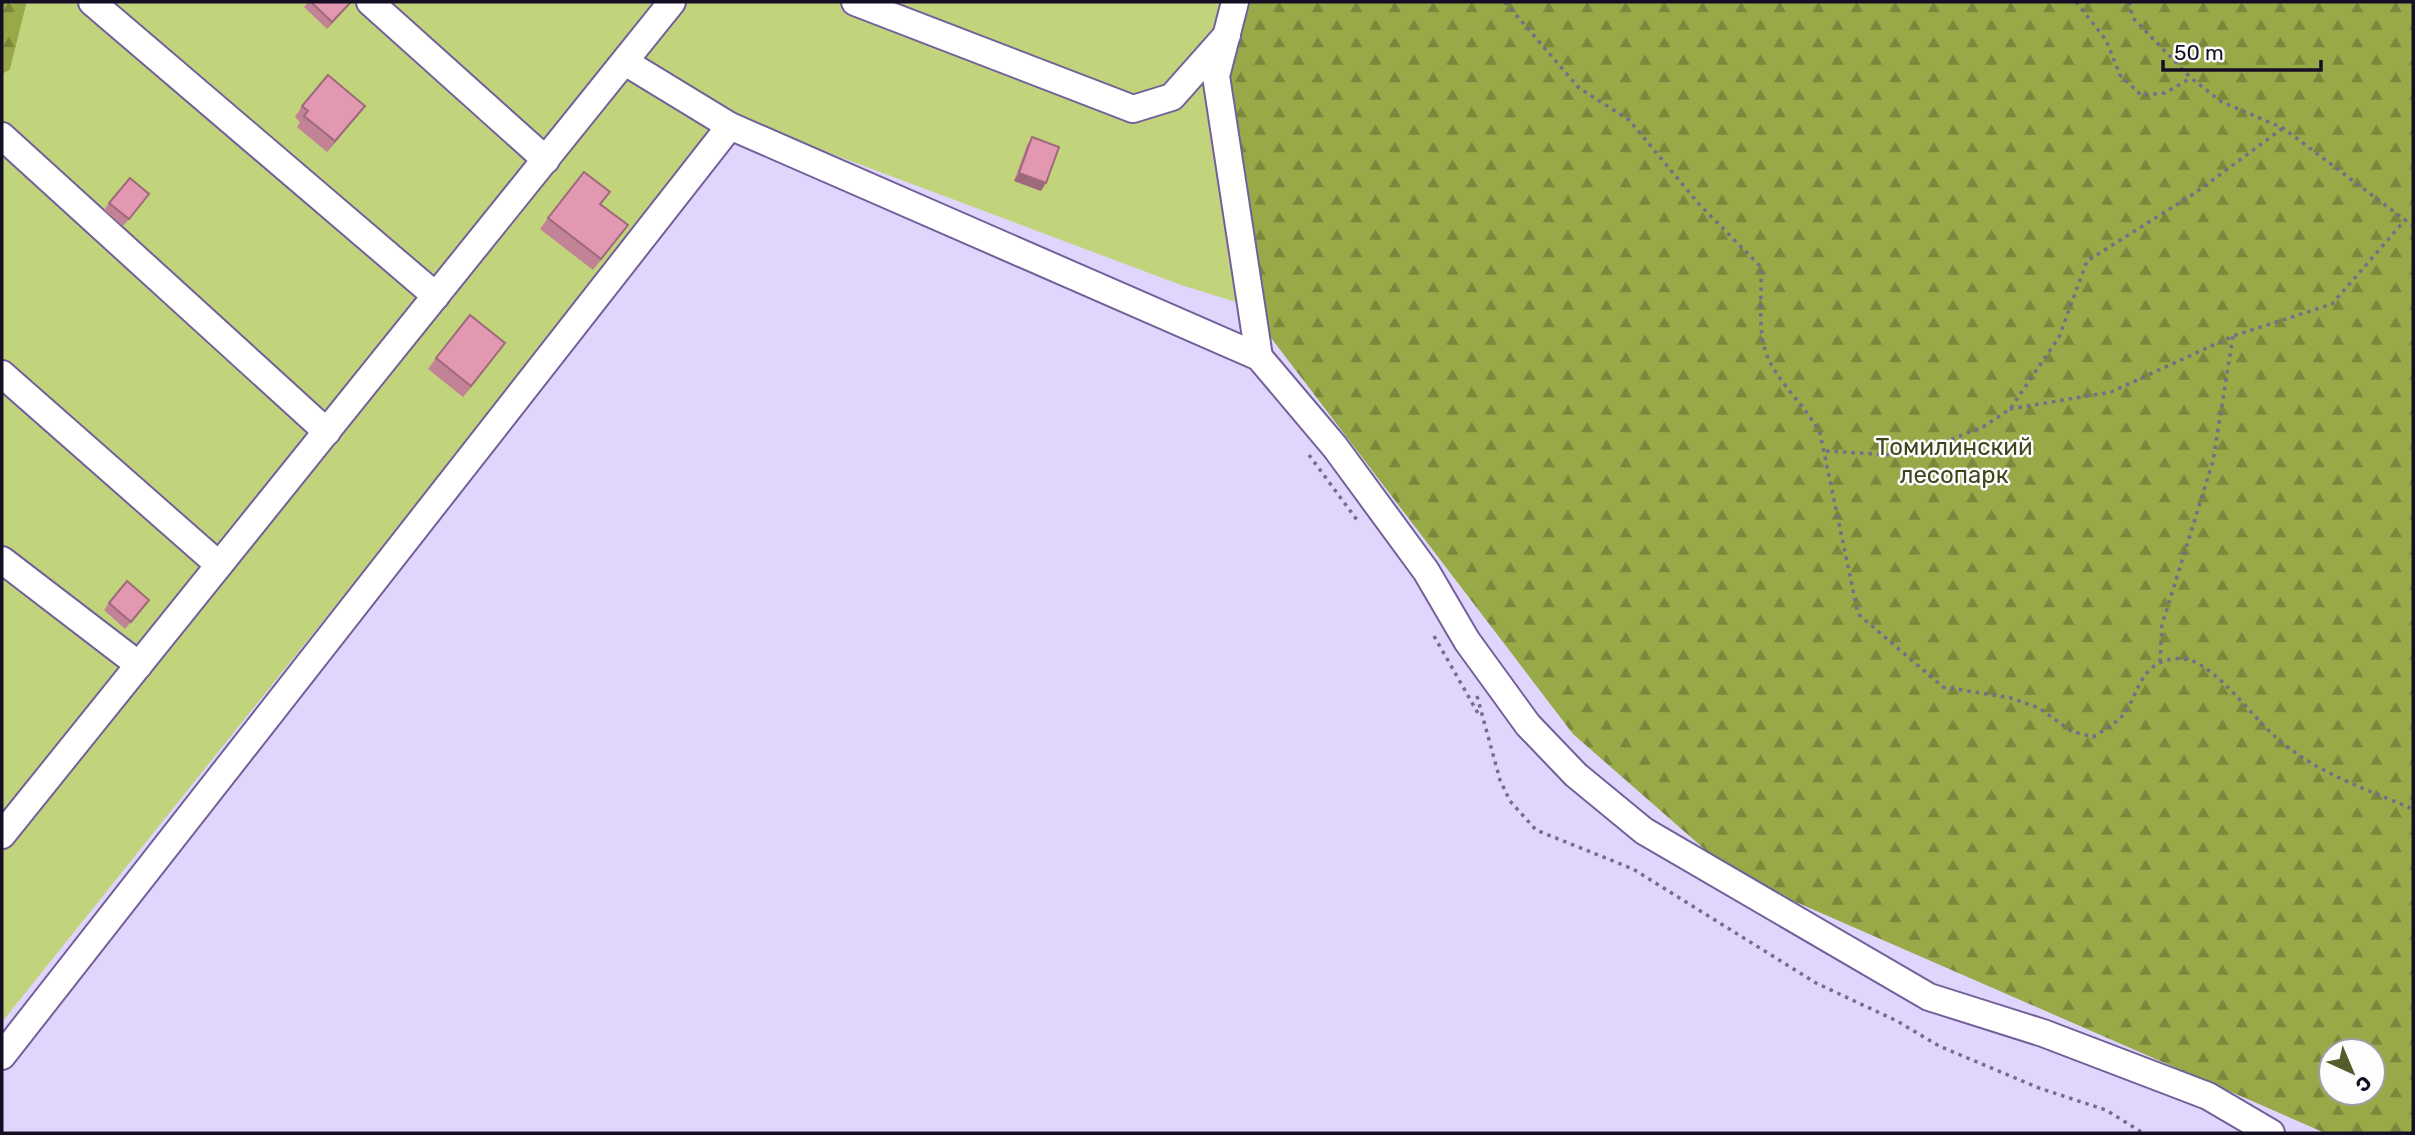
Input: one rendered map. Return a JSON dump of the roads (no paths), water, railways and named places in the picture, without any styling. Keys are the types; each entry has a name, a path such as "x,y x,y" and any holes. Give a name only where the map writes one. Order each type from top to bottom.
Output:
{"street":[{"path":"92,2 436,296"},
{"path":"370,2 546,160"},
{"path":"3,832 672,2"},
{"path":"855,2 1133,109 1172,97 1227,35"},
{"path":"1236,2 1216,76 1259,357"},
{"path":"625,62 730,126 1259,357 1335,447 1426,571 1467,642 1528,725 1576,775 1644,831 1929,997 2043,1033 2208,1096 2271,1133"},
{"path":"2,1056 730,126"},
{"path":"2,136 327,432"},
{"path":"2,374 219,565"},
{"path":"2,560 139,665"}],"park label":[{"name":"Томилинский лесопарк","path":"1954,461"}]}
